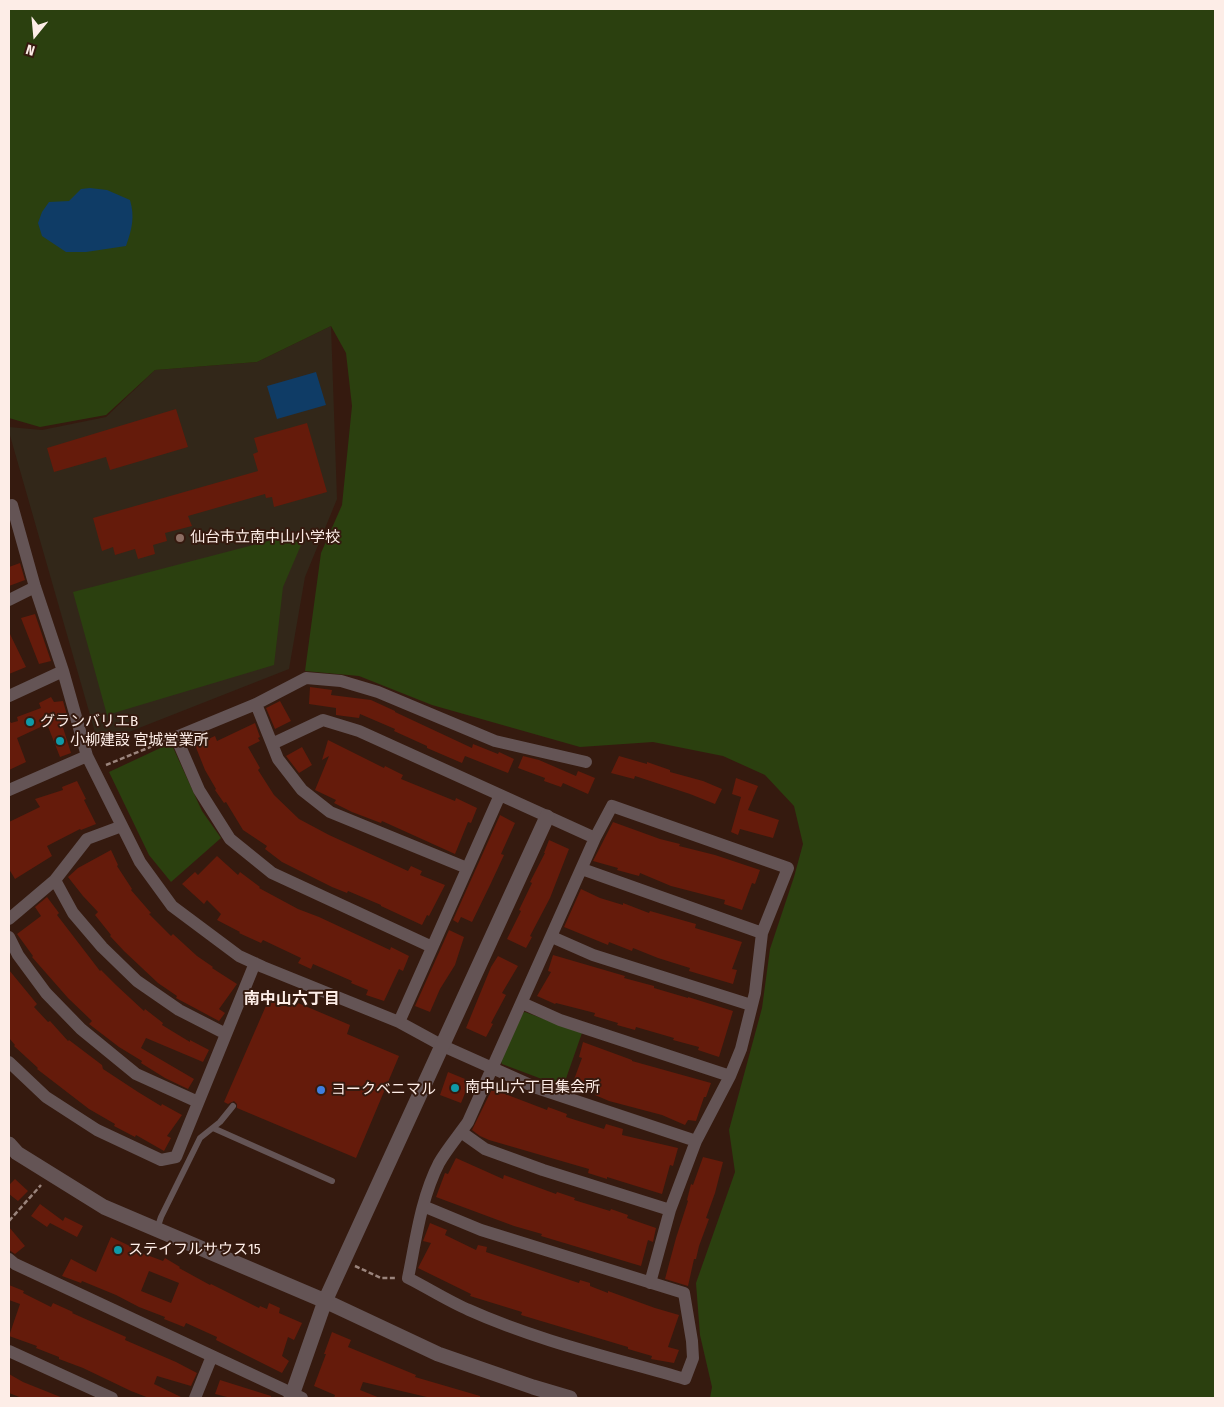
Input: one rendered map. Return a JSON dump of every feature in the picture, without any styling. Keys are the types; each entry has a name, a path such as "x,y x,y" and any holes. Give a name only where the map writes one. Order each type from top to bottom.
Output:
{"street":[{"path":"9,506 12,505 35,587 63,671 88,756 140,862 172,906 239,956 399,1022 443,1046 538,1088 696,1141"},
{"path":"9,600 35,587"},
{"path":"9,696 63,671"},
{"path":"432,947 272,873 230,839 199,790 176,737 256,704 306,678 341,681 378,692 495,741 586,762"},
{"path":"256,704 278,759 302,790 330,812 468,868"},
{"path":"272,744 323,720 360,731 595,838"},
{"path":"9,790 88,756"},
{"path":"399,1022 500,796"},
{"path":"423,1206 481,1230 650,1283 684,1293 693,1358 684,1379 558,1342 498,1322 468,1310 408,1278 423,1206 440,1162 468,1122 595,838 612,806 788,868 762,933 756,993 741,1049 730,1076 696,1141 670,1210 650,1283"},
{"path":"9,1259 15,1264 295,1397 326,1301 546,817"},
{"path":"9,919 55,880 88,838 122,826"},
{"path":"582,869 762,933"},
{"path":"55,880 73,913 102,947 137,981 179,1010 226,1034"},
{"path":"552,936 593,955 751,1006"},
{"path":"9,937 14,958 81,1029 136,1074 198,1102"},
{"path":"9,1062 46,1097 97,1130 161,1160 176,1157 256,963"},
{"path":"522,1003 560,1020 730,1076"},
{"path":"461,1132 485,1149 543,1170 670,1210"},
{"path":"9,1144 17,1153 104,1207 326,1301 438,1354 531,1393 570,1398"},
{"path":"9,1351 112,1398"},
{"path":"196,1398 212,1356"}],"lane":[{"path":"157,1229 161,1217 200,1138 213,1128 233,1106"},
{"path":"213,1128 332,1181"}],"path":[{"path":"94,770 176,737"},
{"path":"9,1221 45,1180"},
{"path":"353,1265 381,1278 408,1278"}],"shaded area":[{"name":"仙台市立南中山小学校","path":"331,326 337,499 305,577 289,669 106,741 96,736 9,427 42,430 106,417 155,370 257,362"}],"green space":[{"path":"9,9 1215,9 1215,1398 710,1398 712,1387 700,1335 696,1283 735,1172 729,1130 762,1008 770,949 803,844 794,806 765,775 723,756 653,742 580,747 432,705 359,676 305,671 321,553 342,505 352,406 346,353 331,326 257,362 155,370 106,415 40,427 9,418"},
{"path":"307,531 283,587 274,665 107,715 73,592"},
{"path":"171,743 202,811 221,838 171,882 149,855 109,772"},
{"path":"525,1012 582,1033 563,1087 502,1064 500,1059 520,1014"}],"water":[{"path":"81,189 107,190 130,200 132,223 126,246 86,252 66,252 42,236 38,223 42,212 49,202 69,201"},
{"path":"316,372 326,405 277,419 267,386"}],"building":[{"path":"176,409 188,447 110,470 106,457 54,472 47,448"},
{"path":"307,423 327,492 274,507 272,497 266,498 265,494 188,516 192,526 165,533 167,541 153,545 155,554 138,559 135,549 115,555 113,547 102,551 93,518 258,471 253,454 258,452 254,438"},
{"path":"20,563 25,580 9,586 9,567"},
{"path":"35,614 51,661 39,664 21,618"},
{"path":"9,632 26,667 9,674"},
{"path":"310,687 332,690 331,695 371,700 472,748 473,744 514,759 508,773 465,756 462,763 427,748 427,746 394,731 395,729 360,714 359,718 336,715 336,708 309,704"},
{"path":"51,697 54,702 63,701 67,715 60,718 71,753 60,757 47,724 17,738 26,762 9,770 9,720 11,723 18,721 17,717 41,708 39,703"},
{"path":"280,701 291,721 275,729 266,708"},
{"path":"255,723 260,741 248,747 260,768 258,770 274,795 299,819 329,835 408,871 411,866 422,871 420,875 445,885 429,916 427,915 422,925 348,891 347,893 332,887 282,862 265,849 267,846 243,830 226,802 224,803 215,790 195,745 215,736 217,741"},
{"path":"328,740 384,768 385,766 403,775 401,779 455,801 456,798 477,808 471,823 468,822 455,854 382,821 381,823 352,812 334,803 336,800 315,790 329,756 322,760"},
{"path":"302,747 312,765 299,773 286,756"},
{"path":"523,756 539,760 576,776 578,771 595,778 588,794 563,783 561,787 544,781 545,778 518,768"},
{"path":"619,756 647,764 647,762 670,770 670,772 703,781 722,789 715,804 635,776 634,779 611,773"},
{"path":"736,778 758,786 748,810 779,820 773,838 740,829 738,835 731,832 741,797 732,794"},
{"path":"77,781 96,824 80,829 47,846 52,856 15,879 9,869 9,822 40,807 35,799 63,790 62,787"},
{"path":"500,815 515,823 501,854 504,855 472,922 461,917 458,923 453,920"},
{"path":"613,822 680,844 679,846 715,855 760,870 755,884 752,883 742,910 724,904 725,900 671,886 640,873 639,876 593,861"},
{"path":"549,840 569,849 550,898 530,936 532,937 526,948 507,939 521,911 519,910 532,883 530,882 545,853"},
{"path":"111,850 117,866 131,890 151,913 149,914 171,936 173,934 212,968 237,984 219,1009 225,1013 219,1021 176,998 177,996 158,983 124,951 95,915 98,912 68,877 78,868"},
{"path":"217,856 238,875 240,872 259,888 298,909 390,950 391,947 409,956 403,971 399,969 384,1001 366,995 368,990 351,983 352,981 313,964 311,969 298,963 301,958 263,940 261,943 217,920 221,914 207,900 204,904 182,884 195,872 198,875"},
{"path":"581,889 600,898 623,905 623,903 649,913 650,911 696,924 695,928 742,942 732,969 737,970 733,984 689,971 690,968 633,948 632,951 609,942 608,945 564,927"},
{"path":"47,897 59,913 57,915 100,971 144,1011 145,1009 163,1023 162,1025 190,1042 190,1040 209,1050 203,1062 146,1038 141,1048 194,1079 188,1089 165,1078 141,1063 142,1061 119,1047 89,1024 92,1021 68,998 32,957 17,934 41,916 35,907"},
{"path":"449,930 464,937 455,965 440,989 430,1012 415,1006"},
{"path":"553,955 625,976 624,978 654,986 654,988 733,1011 719,1057 698,1050 699,1047 673,1040 674,1038 636,1027 635,1030 617,1025 618,1023 594,1016 595,1013 555,1004 537,996 551,972 548,971"},
{"path":"498,956 518,966 502,993 506,995 491,1023 493,1024 486,1037 466,1028 491,967"},
{"path":"9,970 37,1004 34,1007 68,1041 102,1065 103,1069 138,1092 161,1106 162,1104 182,1115 167,1136 171,1138 164,1151 136,1135 135,1137 114,1126 115,1124 89,1109 37,1069 14,1046 9,1038"},
{"path":"272,992 350,1025 347,1034 399,1056 356,1158 237,1108 237,1104 234,1101 228,1104 224,1102"},
{"path":"583,1042 632,1061 711,1083 696,1121 688,1120 685,1125 662,1115 609,1101 595,1095 597,1091 572,1085 582,1058 579,1057"},
{"name":"南中山六丁目集会所","path":"448,1072 470,1081 461,1103 440,1095"},
{"path":"492,1089 547,1110 548,1107 567,1114 566,1117 604,1129 606,1124 623,1129 622,1135 678,1148 673,1166 670,1165 662,1194 588,1173 589,1169 480,1136 472,1130"},
{"path":"703,1157 723,1162 706,1218 709,1219 696,1259 694,1259 688,1286 665,1279 688,1201 691,1184 693,1185"},
{"path":"456,1158 503,1179 504,1175 556,1194 557,1192 575,1198 574,1200 610,1211 611,1209 628,1215 627,1218 656,1228 653,1242 648,1240 641,1266 541,1236 542,1234 514,1226 436,1197 445,1173 448,1174"},
{"path":"15,1179 28,1191 18,1201 9,1194 9,1185"},
{"path":"40,1204 63,1221 65,1217 83,1226 77,1237 50,1223 47,1227 31,1216"},
{"path":"430,1223 447,1230 445,1235 476,1250 478,1245 487,1247 486,1252 579,1283 580,1280 590,1283 590,1286 608,1293 608,1291 679,1315 668,1347 679,1350 674,1363 651,1359 652,1356 628,1349 628,1347 521,1315 522,1312 470,1296 471,1294 418,1268 431,1243 423,1241"},
{"path":"9,1227 25,1246 15,1254 9,1250"},
{"path":"111,1237 132,1247 131,1249 163,1261 165,1258 210,1285 259,1308 260,1306 267,1309 269,1303 280,1308 279,1313 302,1323 294,1340 288,1337 282,1356 289,1361 282,1373 216,1340 217,1337 186,1323 184,1327 116,1295 82,1281 81,1283 62,1276 71,1259 96,1272","holes":["149,1271 179,1283 171,1303 141,1291"]},
{"path":"9,1285 24,1291 23,1293 51,1307 53,1303 73,1312 126,1337 125,1340 197,1373 191,1386 157,1376 154,1384 183,1398 149,1398 59,1359 59,1357 36,1348 37,1346 9,1336 20,1304 9,1300"},
{"path":"332,1332 351,1340 348,1347 416,1375 415,1377 480,1396 480,1398 431,1398 363,1382 360,1390 380,1398 334,1398 335,1395 314,1386"},
{"path":"9,1374 23,1382 63,1398 22,1398 9,1393"},
{"path":"220,1380 271,1396 271,1398 231,1398 215,1394"}],"place":[{"name":"仙台市立南中山小学校","path":"180,538"},
{"name":"グランバリエB","path":"30,722"},
{"name":"小柳建設 宮城営業所","path":"60,741"},
{"name":"南中山六丁目集会所","path":"455,1088"},
{"name":"ヨークベニマル","path":"321,1090"},
{"name":"ステイフルサウス15","path":"118,1250"}],"district":[{"name":"南中山六丁目","path":"292,1000"}]}
